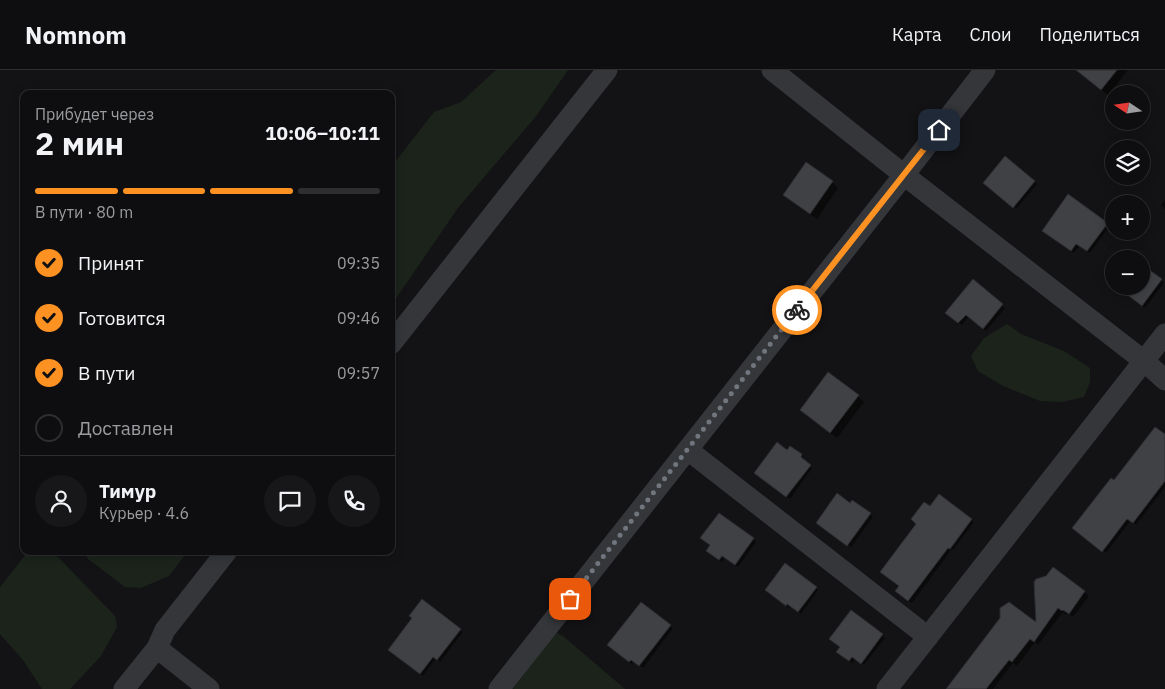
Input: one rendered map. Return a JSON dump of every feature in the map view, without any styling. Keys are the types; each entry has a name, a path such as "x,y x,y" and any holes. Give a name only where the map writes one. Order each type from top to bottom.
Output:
{"lane":[{"path":"395,339 608,70"},
{"path":"772,70 1144,361 1165,380"},
{"path":"499,689 985,70"},
{"path":"887,689 1165,334"},
{"path":"688,450 928,637"},
{"path":"124,689 157,648 165,630 224,555"},
{"path":"157,648 209,689"}],"shaded area":[{"path":"496,70 568,70 537,115 458,208 395,299 395,162 434,112 461,102"},
{"path":"1007,324 1021,334 1064,351 1090,368 1090,382 1084,397 1062,402 1040,401 1003,386 978,371 971,356 984,338"},
{"path":"25,555 50,555 58,557 115,616 117,627 101,656 70,689 42,689 23,660 0,634 0,587"},
{"path":"86,555 185,555 169,576 141,588 125,587 88,559"},
{"path":"557,633 563,636 625,689 513,689"}],"building":[{"path":"1076,70 1117,70 1101,90"},
{"path":"1005,156 1035,181 1013,208 983,183"},
{"path":"806,162 833,181 810,214 783,195"},
{"path":"1068,194 1105,221 1105,227 1087,251 1076,244 1071,251 1042,231"},
{"path":"1150,270 1162,279 1142,306 1128,295 1150,295"},
{"path":"973,279 1003,304 983,329 966,315 958,323 945,313"},
{"path":"828,372 859,395 830,433 800,410"},
{"path":"1155,427 1165,434 1165,481 1133,523 1127,519 1102,552 1072,528 1111,478 1114,480"},
{"path":"777,442 787,450 790,446 802,454 801,457 811,465 786,497 754,473"},
{"path":"837,493 850,503 852,500 871,513 847,546 816,523"},
{"path":"939,494 972,519 908,601 895,591 899,586 880,572 916,524 911,519 924,502 930,506"},
{"path":"719,513 754,538 735,565 722,556 719,560 706,551 710,545 700,538"},
{"path":"785,563 817,587 798,612 787,604 786,606 765,590"},
{"path":"1053,567 1085,591 1069,614 1058,608 1034,642 1030,639 1012,662 1009,660 986,689 946,689 1000,618 1000,608 1009,602 1036,622 1034,582 1036,579 1046,576"},
{"path":"422,599 461,629 437,660 433,657 420,674 388,650 412,618 409,616"},
{"path":"641,602 671,625 639,666 631,660 629,662 607,645"},
{"path":"851,610 883,634 861,664 852,657 849,661 836,652 840,647 829,639"}],"way so far":[{"path":"570,599 797,310"}],"route":[{"path":"797,310 939,130"}]}
